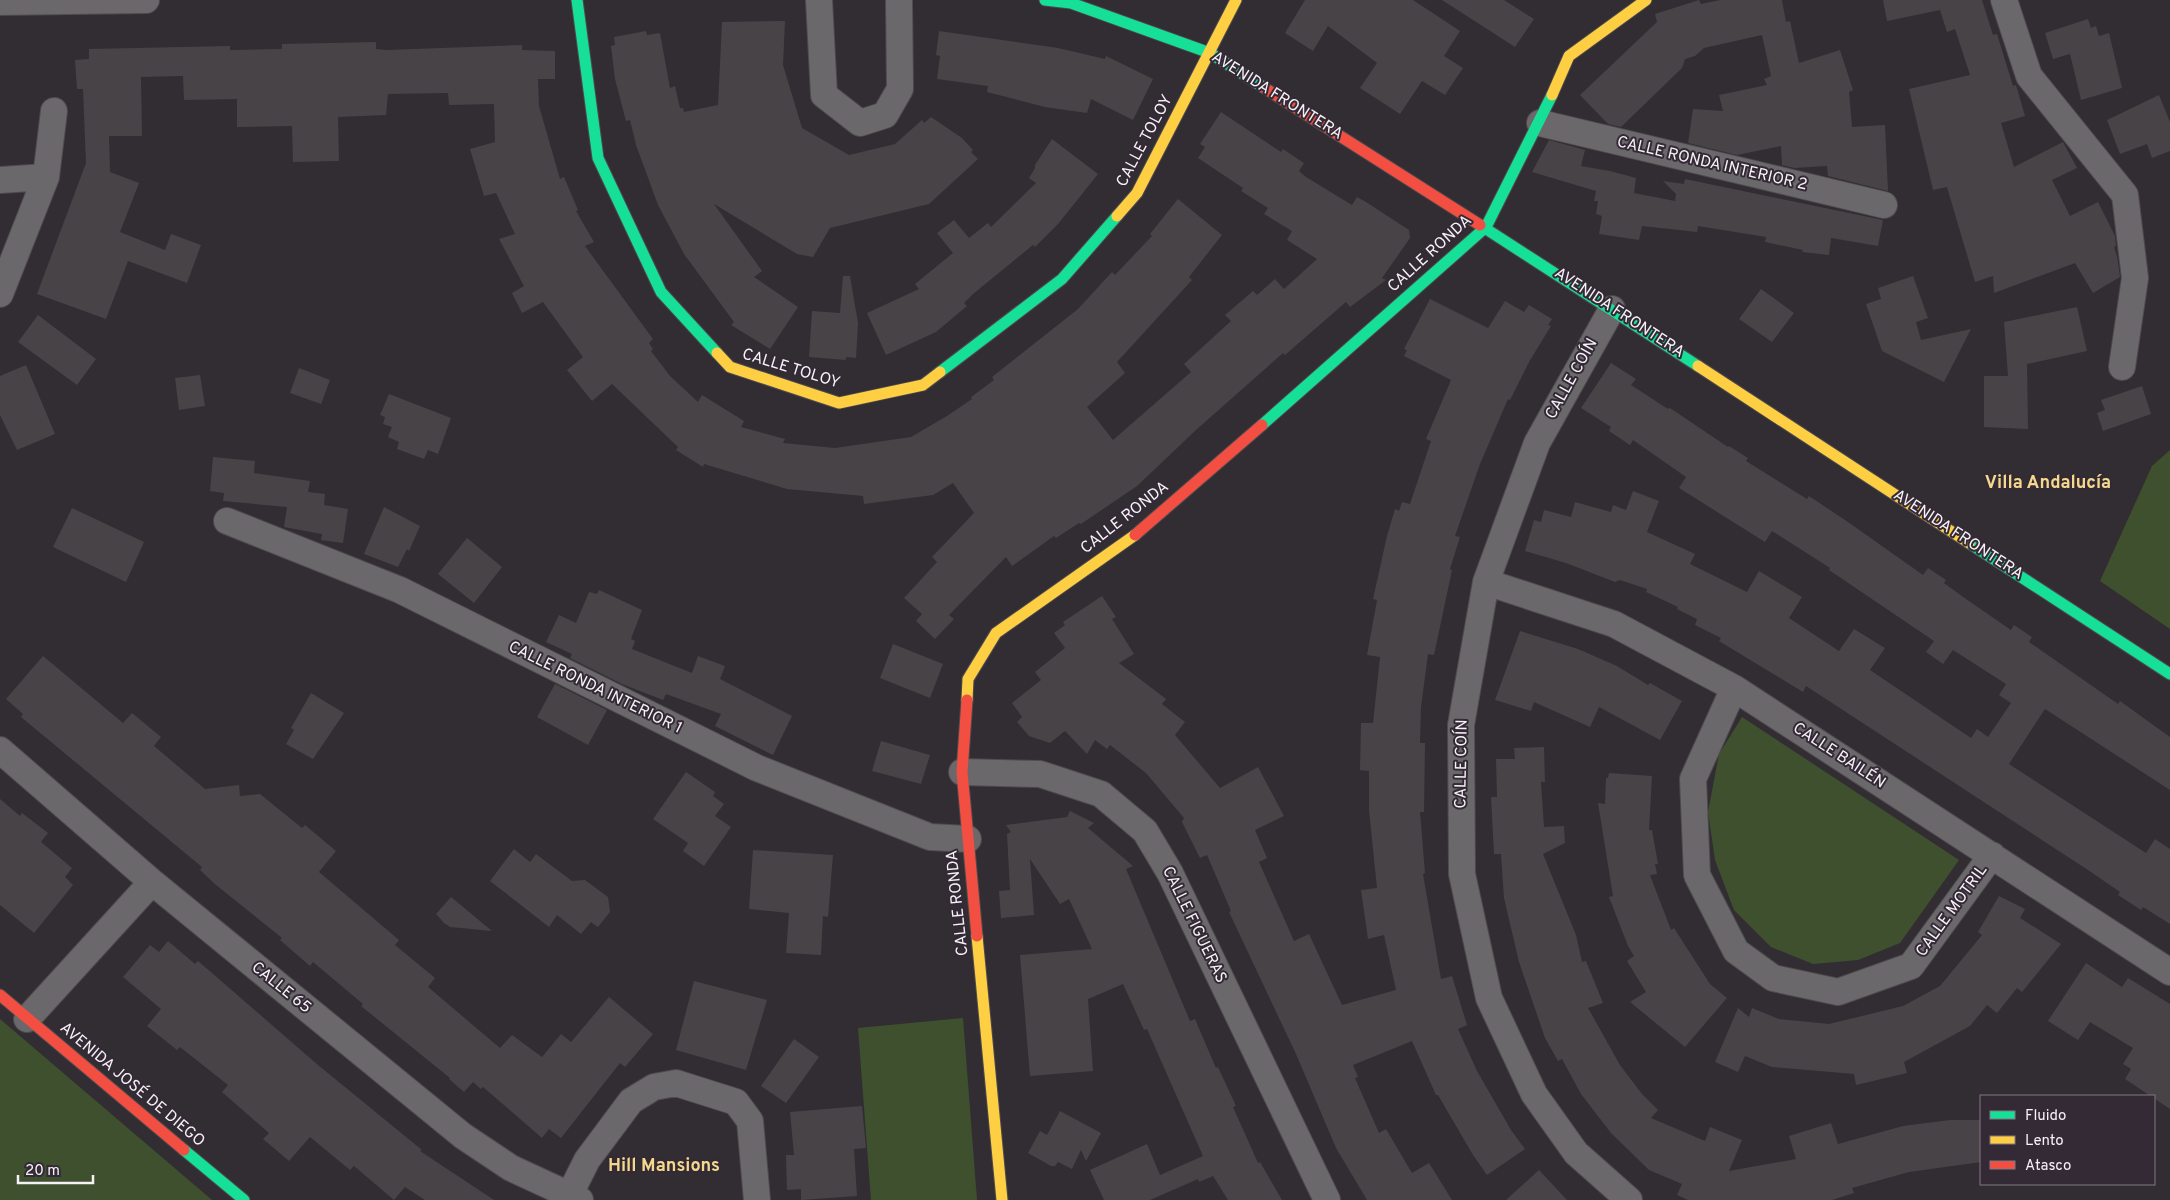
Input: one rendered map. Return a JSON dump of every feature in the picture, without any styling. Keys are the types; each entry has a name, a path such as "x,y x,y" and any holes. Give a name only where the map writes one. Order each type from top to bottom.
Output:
{"street":[{"path":"0,2 146,0"},
{"name":"CALLE TOLOY","path":"577,0 598,158 661,292 730,367 840,403 923,386 1062,279 1137,194 1236,0"},
{"path":"819,0 824,95 860,123 885,115 900,89 900,0"},
{"name":"AVENIDA FRONTERA","path":"1045,0 1071,3 1210,53 1486,227 2170,674"},
{"name":"CALLE RONDA","path":"1002,1200 962,772 968,679 996,633 1147,526 1486,227 1540,123 1569,56 1620,8 1646,0"},
{"path":"2004,0 2029,76 2125,195 2135,278 2122,367"},
{"path":"0,294 46,177 54,111"},
{"name":"CALLE RONDA INTERIOR 2","path":"1540,123 1884,205"},
{"path":"0,180 46,177"},
{"name":"CALLE COÍN","path":"1612,309 1536,443 1486,582 1461,724 1462,874 1489,998 1534,1094 1576,1153 1629,1200"},
{"name":"CALLE RONDA INTERIOR 1","path":"226,521 400,590 757,768 930,837 968,839"},
{"name":"CALLE BAILÉN","path":"1486,582 1614,624 1734,688 2170,972"},
{"name":"CALLE MOTRIL","path":"1734,688 1693,779 1697,875 1736,951 1773,978 1838,992 1911,966 1992,856"},
{"name":"CALLE 65","path":"0,750 152,882 463,1136 511,1168 575,1198"},
{"name":"CALLE FIGUERAS","path":"962,772 1040,774 1101,794 1145,831 1170,873 1327,1200"},
{"path":"27,1019 152,882"},
{"name":"AVENIDA JOSÉ DE DIEGO","path":"0,995 244,1200"},
{"path":"575,1198 587,1160 631,1101 654,1086 676,1083 736,1102 750,1121 757,1200"}],"green space":[{"path":"2170,450 2170,629 2100,581 2152,466"},
{"path":"1742,717 1959,860 1900,943 1858,960 1813,964 1771,947 1734,910 1715,860 1708,812 1719,754"},
{"path":"963,1018 977,1200 871,1200 858,1028"},
{"path":"0,1019 212,1200 0,1200"}],"building":[{"path":"1305,0 1413,0 1460,31 1444,56 1463,68 1445,95 1422,81 1400,114 1360,88 1377,63 1328,26 1313,51 1285,33"},
{"path":"1442,0 1504,0 1534,19 1515,47"},
{"path":"1699,0 1701,4 1720,0 1782,0 1786,22 1790,21 1799,63 1840,50 1853,90 1849,92 1852,127 1885,125 1888,191 1828,176 1827,166 1794,168 1782,165 1781,146 1737,155 1688,143 1693,109 1723,111 1719,95 1767,85 1764,79 1771,76 1762,35 1704,48 1695,56 1685,59 1682,68 1621,127 1608,124 1580,95 1657,22 1655,14"},
{"path":"1883,0 1982,0 1993,35 1997,34 2013,86 2016,85 2025,116 2001,123 2014,167 2063,142 2077,168 2052,180 2070,216 2098,202 2115,236 2116,246 2114,247 2120,277 2093,293 2075,263 1994,293 1993,276 1975,282 1947,187 1933,190 1909,89 1970,75 1955,29 1947,32 1940,10 1887,21"},
{"path":"2088,19 2091,28 2096,26 2099,36 2109,33 2122,88 2081,100 2070,54 2053,59 2045,33"},
{"path":"785,21 783,65 802,128 849,155 895,144 922,120 924,123 931,117 962,138 978,159 929,204 830,228 813,257 797,254 714,204 762,271 754,277 798,307 770,349 731,325 734,322 684,254 658,205 636,145 630,120 626,121 615,79 611,46 615,45 614,37 646,31 647,35 660,33 670,88 675,86 680,108 683,108 684,112 718,105 722,22"},
{"path":"939,31 1058,48 1105,59 1106,56 1153,79 1133,120 1091,99 1087,113 1045,107 987,92 988,86 937,79 940,56 936,55"},
{"path":"376,42 376,49 387,50 522,45 522,50 555,51 555,79 538,79 539,106 560,179 564,177 578,210 576,211 594,242 585,246 653,339 649,343 653,349 651,351 670,376 698,402 702,395 744,421 741,427 785,439 783,443 835,448 911,437 947,416 972,399 971,397 994,380 992,377 1078,309 1112,272 1115,275 1152,236 1150,234 1178,199 1222,235 1189,277 1192,280 1117,362 1125,373 1087,407 1113,440 1191,372 1184,364 1231,321 1225,315 1253,291 1257,295 1275,279 1284,289 1317,259 1287,240 1292,231 1264,214 1268,208 1241,191 1243,188 1198,158 1205,147 1200,144 1221,112 1281,152 1283,149 1304,163 1299,171 1306,177 1352,205 1357,197 1366,202 1409,230 1410,238 1382,278 1386,280 1350,307 1346,302 1285,355 1283,353 1196,430 1137,486 1081,524 1079,523 1056,538 1054,536 1012,566 1006,557 949,615 954,619 935,639 916,621 922,614 904,598 937,562 932,557 974,513 953,483 933,495 864,504 863,496 787,489 704,464 703,467 676,450 678,447 612,384 592,401 567,370 583,357 543,302 522,313 512,293 524,286 499,239 515,234 496,193 484,196 470,149 495,142 494,104 449,105 448,93 388,94 386,115 338,117 339,161 293,162 292,126 237,127 237,99 184,100 183,76 141,77 142,136 109,136 110,172 139,183 120,232 165,250 171,234 201,245 187,283 128,261 106,319 37,294 86,163 83,89 77,89 75,60 89,59 89,49 230,46 230,50 282,49 282,44"},
{"path":"2159,95 2170,122 2170,151 2152,158 2147,144 2120,154 2107,120"},
{"path":"1052,139 1098,174 1058,224 1035,247 1033,245 973,294 964,303 967,306 936,332 886,355 867,313 919,289 915,284 953,253 937,233 954,220 969,238 988,223 991,227 1036,183 1029,178"},
{"path":"1549,140 1585,150 1581,166 1636,178 1634,193 1675,201 1676,194 1663,181 1684,184 1685,179 1883,220 1878,246 1831,238 1829,255 1802,252 1803,250 1765,242 1766,237 1698,226 1697,232 1642,226 1639,240 1599,234 1602,216 1596,214 1598,201 1594,201 1596,191 1532,172"},
{"path":"843,276 850,276 858,323 856,358 846,357 846,360 809,357 812,311 840,313"},
{"path":"1913,276 1928,318 1916,322 1921,340 1971,329 1944,382 1882,351 1866,304 1881,299 1878,288"},
{"path":"1761,289 1794,313 1772,342 1739,319"},
{"path":"1430,299 1488,328 1505,301 1524,312 1529,305 1552,319 1548,325 1551,326 1529,362 1510,400 1508,399 1480,464 1455,536 1460,537 1450,569 1452,570 1434,655 1428,654 1421,707 1420,743 1425,743 1424,812 1420,812 1425,873 1423,874 1441,979 1452,976 1467,1025 1458,1029 1477,1071 1511,1130 1525,1149 1487,1175 1438,1095 1436,1095 1412,1041 1353,1065 1358,1077 1355,1078 1379,1133 1386,1129 1412,1173 1429,1163 1452,1200 1367,1200 1336,1148 1296,1054 1229,912 1231,911 1207,855 1200,858 1182,822 1184,818 1146,773 1110,745 1107,749 1095,740 1087,754 1065,731 1050,743 1029,736 1017,722 1022,717 1012,703 1041,680 1035,672 1065,648 1054,633 1065,625 1063,622 1102,596 1116,617 1112,619 1134,654 1119,663 1166,699 1162,704 1185,722 1175,735 1220,788 1258,767 1284,816 1255,830 1267,858 1259,862 1294,941 1309,934 1342,1005 1396,990 1384,935 1368,939 1361,890 1377,888 1369,810 1369,771 1360,770 1361,723 1373,723 1380,657 1367,655 1377,600 1373,599 1387,536 1395,509 1399,511 1402,502 1410,504 1431,441 1426,439 1451,380 1404,356 1407,350 1404,349"},
{"path":"2077,307 2087,351 2027,364 2028,429 1984,427 1984,376 2008,376 2004,322"},
{"path":"38,315 96,359 77,385 18,342"},
{"path":"1611,363 1636,379 1631,385 1748,458 1746,461 1807,499 1809,496 1923,575 1928,568 1946,580 1944,583 1966,599 2011,630 2014,625 2032,637 2029,642 2118,704 2120,701 2170,737 2170,790 2045,709 2009,764 2146,853 2155,839 2170,849 2170,924 2143,907 2141,910 2118,895 2120,892 2091,872 1806,686 1803,692 1719,641 1721,638 1695,625 1697,619 1677,609 1678,607 1646,592 1647,589 1620,580 1615,582 1566,563 1525,551 1534,520 1541,522 1544,510 1571,517 1575,502 1611,512 1613,505 1626,510 1633,491 1659,501 1647,532 1695,554 1690,564 1747,592 1759,571 1802,597 1789,618 1839,651 1854,629 1885,648 1870,670 1971,738 1977,729 1988,737 2011,703 1999,695 2006,684 1953,650 1943,664 1926,652 1934,641 1829,570 1830,568 1772,531 1765,542 1679,488 1686,477 1633,440 1630,445 1609,431 1611,427 1581,408"},
{"path":"26,365 55,434 17,450 0,415 0,376"},
{"path":"299,368 330,380 321,404 290,393"},
{"path":"200,375 205,406 179,410 175,378"},
{"path":"2142,386 2151,414 2103,431 2097,413 2105,410 2101,400"},
{"path":"389,394 451,418 438,454 428,450 424,459 397,449 399,442 388,437 392,427 383,424 385,417 380,415"},
{"path":"213,457 255,461 254,473 310,481 308,492 325,494 324,505 348,509 343,543 321,540 322,534 284,527 287,507 223,501 224,493 210,491"},
{"path":"384,507 420,526 409,551 407,549 398,567 364,554"},
{"path":"72,508 144,542 126,582 53,547"},
{"path":"467,538 502,567 474,603 438,574"},
{"path":"599,590 642,610 631,639 635,641 632,649 692,673 698,656 725,666 720,679 792,716 773,755 715,726 721,714 666,694 663,700 622,684 570,658 572,654 546,642 559,615 576,623 589,592 597,594"},
{"path":"1520,631 1578,649 1617,666 1648,685 1650,683 1682,701 1660,740 1599,707 1590,727 1534,702 1531,711 1495,700"},
{"path":"893,644 943,664 930,698 880,678"},
{"path":"43,656 123,723 132,713 161,737 154,746 205,789 239,785 240,796 260,794 302,828 305,825 336,851 319,872 399,940 395,945 435,978 428,987 500,1048 512,1035 542,1057 561,1034 571,1042 609,997 653,1034 625,1067 620,1063 561,1138 549,1129 542,1138 483,1087 481,1089 473,1082 464,1092 450,1078 361,1006 363,1004 313,962 310,966 280,940 282,938 216,885 200,870 202,867 21,717 23,714 6,699"},
{"path":"555,684 607,710 588,745 537,717"},
{"path":"311,693 344,713 313,759 286,744 294,730 291,728"},
{"path":"881,741 930,755 921,784 872,771"},
{"path":"1544,747 1545,782 1541,782 1544,827 1564,826 1565,843 1543,854 1576,935 1582,962 1586,961 1603,1003 1588,1008 1620,1065 1642,1094 1658,1110 1651,1118 1705,1141 1710,1127 1742,1140 1729,1171 1796,1159 1789,1136 1831,1123 1838,1144 1903,1126 1950,1120 1980,1120 1980,1162 1909,1172 1852,1188 1854,1193 1832,1200 1688,1200 1677,1195 1682,1184 1649,1170 1611,1133 1581,1094 1562,1059 1558,1061 1545,1038 1519,962 1504,898 1501,854 1494,854 1491,797 1497,797 1496,759 1515,759 1514,748"},
{"path":"686,772 715,792 713,796 724,804 715,816 731,827 704,866 683,851 688,843 653,819"},
{"path":"1609,773 1652,776 1649,830 1652,830 1658,864 1655,864 1657,874 1650,875 1671,930 1674,928 1710,984 1727,998 1685,1047 1630,1002 1646,992 1627,961 1634,956 1628,946 1609,897 1613,896 1598,803 1605,804 1606,778 1608,778"},
{"path":"0,799 20,816 22,813 48,833 41,842 72,868 65,877 73,885 34,933 0,905"},
{"path":"1070,811 1094,823 1088,828 1133,866 1126,869 1190,1021 1195,1019 1216,1068 1218,1067 1236,1106 1233,1107 1258,1163 1260,1162 1282,1200 1228,1200 1213,1176 1199,1182 1198,1179 1150,1200 1104,1200 1090,1170 1147,1144 1160,1175 1203,1156 1147,1029 1144,1030 1123,984 1088,999 1093,1071 1030,1076 1020,955 1092,949 1069,899 1060,904 1030,859 1034,915 1001,918 999,891 1010,890 1007,834 1011,832 1006,825 1067,817"},
{"path":"514,849 530,862 536,854 572,881 585,880 608,897 610,912 598,927 591,922 581,934 557,915 549,927 490,881"},
{"path":"753,850 833,855 828,917 823,916 821,955 786,953 789,913 749,909"},
{"path":"1999,896 2025,909 2020,918 2061,944 2022,992 2017,988 1997,1013 1987,1005 1970,1026 1904,1062 1907,1073 1856,1085 1854,1074 1772,1067 1745,1056 1738,1072 1715,1062 1738,1008 1749,1017 1752,1008 1779,1019 1829,1024 1903,1006 1940,986 1982,935 1978,932"},
{"path":"451,897 492,931 450,927 444,923 436,914"},
{"path":"168,941 195,964 198,961 318,1065 422,1150 420,1151 494,1200 425,1200 405,1187 394,1200 354,1166 350,1170 310,1137 289,1161 263,1139 269,1133 222,1092 228,1085 180,1047 177,1050 147,1026 161,1009 123,977 150,945 159,952"},
{"path":"2086,963 2122,987 2128,978 2170,1004 2170,1109 2155,1099 2155,1095 2149,1095 2125,1079 2131,1069 2123,1064 2133,1048 2090,1022 2078,1040 2048,1021"},
{"path":"694,981 767,1000 746,1070 676,1050"},
{"path":"794,1039 819,1057 786,1103 761,1086"},
{"path":"862,1106 866,1148 854,1149 857,1196 801,1200 801,1189 787,1190 786,1155 794,1155 790,1112"},
{"path":"1060,1111 1101,1133 1086,1161 1081,1150 1072,1169 1058,1162 1055,1166 1051,1166 1028,1153 1040,1131 1047,1135"},
{"path":"1539,1170 1567,1200 1506,1200"}],"traffic: fast":[{"path":"577,0 598,158 661,292 717,353"},
{"path":"1045,0 1071,3 1210,53 1263,87"},
{"path":"1262,425 1486,227 1552,95"},
{"path":"940,372 1062,279 1117,216"},
{"path":"1480,225 1698,366"},
{"path":"1969,543 2170,674"},
{"path":"184,1150 244,1200"}],"traffic: slow":[{"path":"1117,216 1137,193 1236,0"},
{"path":"1552,95 1569,56 1646,0"},
{"path":"717,353 730,367 839,403 923,385 940,372"},
{"path":"1698,366 1969,543"},
{"path":"967,700 968,679 996,633 1135,535"},
{"path":"977,936 1002,1200"}],"traffic: jam":[{"path":"1263,87 1480,225"},
{"path":"1135,535 1262,425"},
{"path":"967,700 962,772 977,936"},
{"path":"0,995 184,1150"}],"district":[{"name":"Villa Andalucía","path":"2048,483"},
{"name":"Hill Mansions","path":"664,1166"}]}
